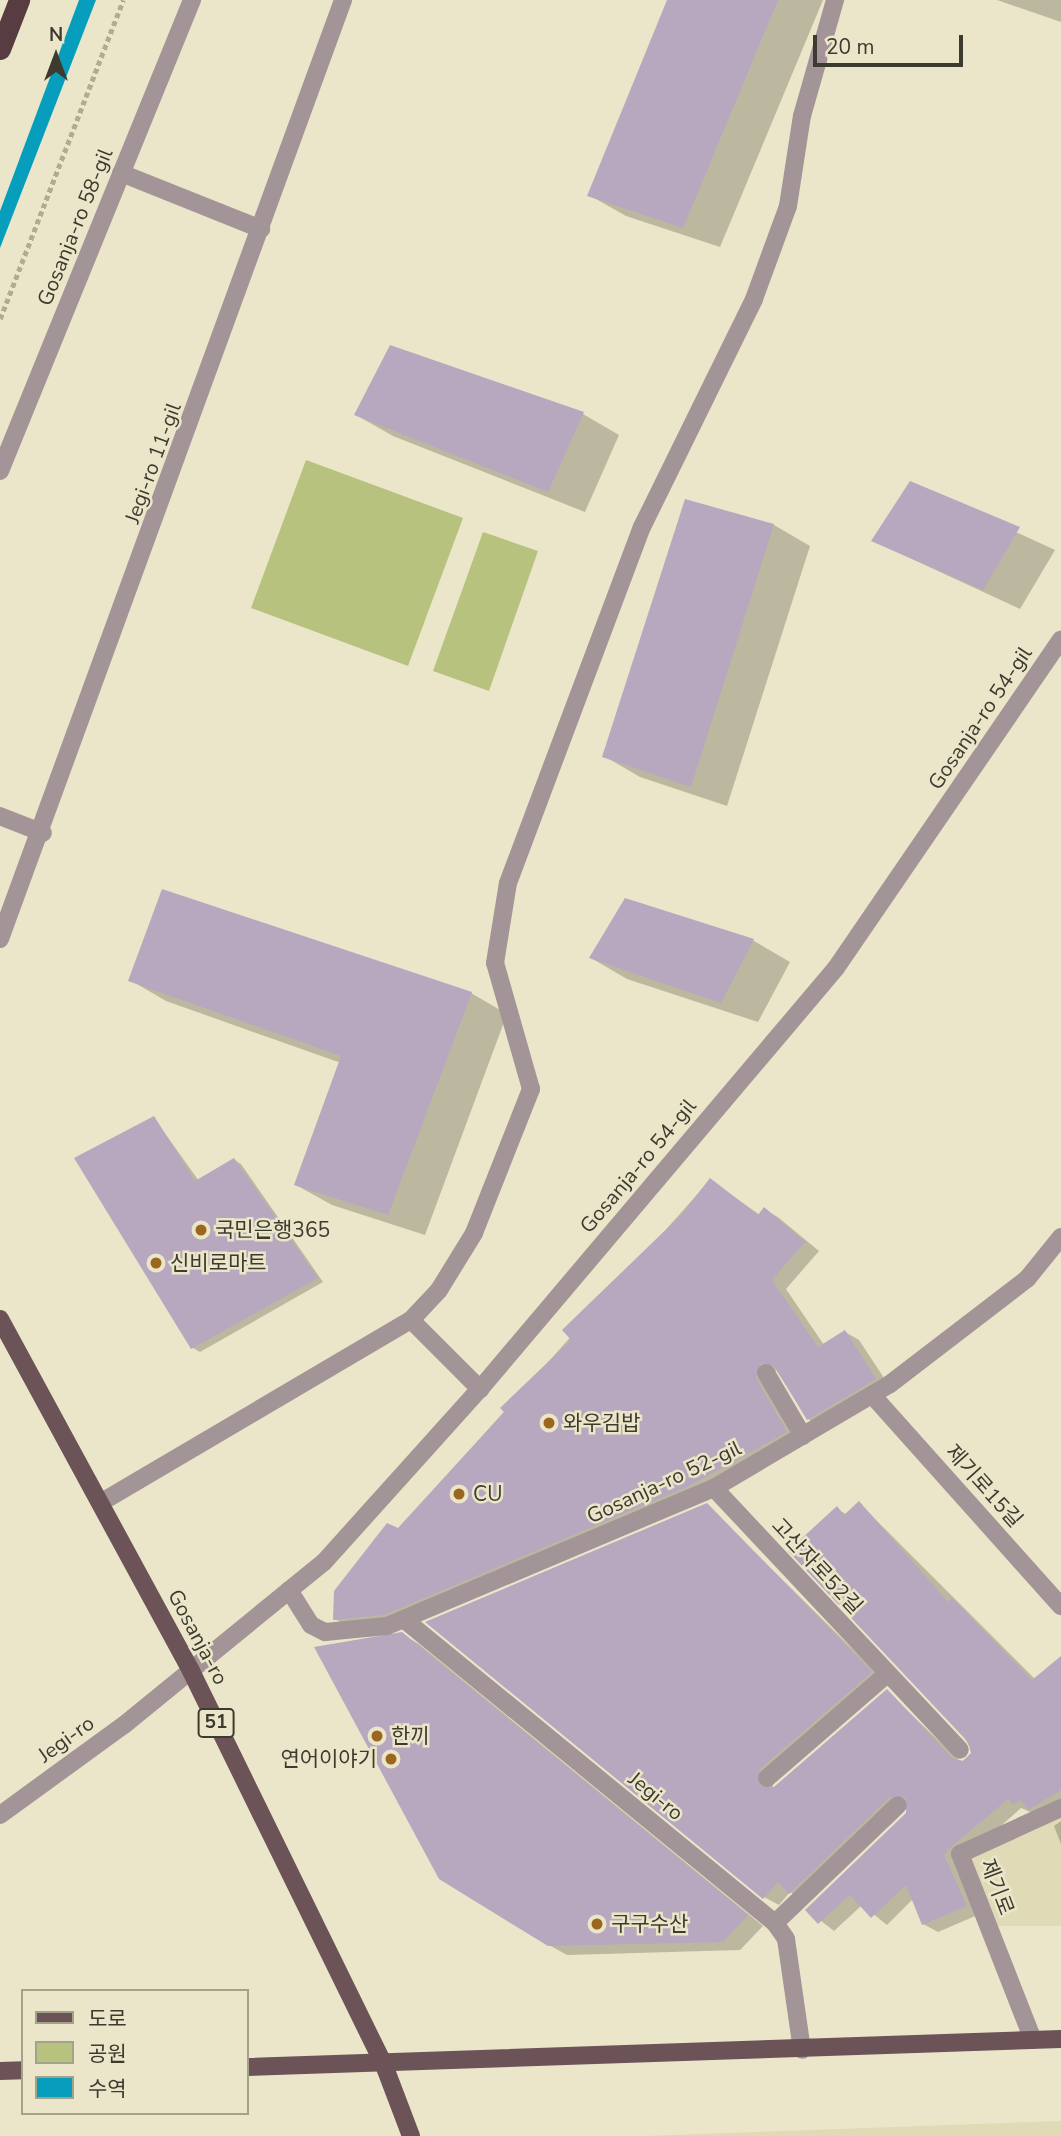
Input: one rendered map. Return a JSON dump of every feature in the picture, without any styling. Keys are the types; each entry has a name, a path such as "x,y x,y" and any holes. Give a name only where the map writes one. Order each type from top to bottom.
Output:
{"highway":[{"path":"0,49 19,0"}],"main road":[{"name":"Gosanja-ro","path":"0,1319 191,1671 384,2065 411,2136"},
{"path":"248,2067 384,2065 1061,2039"},
{"path":"0,2071 21,2070"}],"street":[{"name":"Gosanja-ro 58-gil","path":"0,471 192,0"},
{"name":"Jegi-ro 11-gil","path":"0,939 43,833 343,0"},
{"path":"100,1503 411,1320 439,1290 474,1233 531,1089 495,963 508,883 642,527 754,299 788,206 802,116 835,0"},
{"path":"121,173 261,229"},
{"name":"Gosanja-ro 54-gil","path":"191,1671 324,1562 480,1389 836,968 1061,640"},
{"path":"0,816 43,833"},
{"name":"Gosanja-ro 52-gil","path":"289,1590 311,1625 325,1632 406,1621 714,1488 873,1396 1027,1279 1061,1237"},
{"path":"411,1320 480,1389"},
{"path":"766,1373 803,1436"},
{"name":"제기로15길","path":"873,1396 1061,1606"},
{"name":"고산자로52길","path":"714,1488 960,1750"},
{"name":"Jegi-ro","path":"406,1621 775,1923 786,1939 802,2050"},
{"name":"Jegi-ro","path":"0,1815 191,1671"},
{"path":"767,1778 887,1674"},
{"path":"775,1923 898,1805"},
{"name":"제기로","path":"1032,2040 960,1854 1061,1808"}],"path":[{"path":"0,319 123,0"}],"shaded area":[{"path":"1061,1816 1061,1926 998,1926 967,1854"},
{"path":"1061,2121 1061,2136 645,2136"}],"green space":[{"path":"306,460 463,518 408,666 251,608"},
{"path":"483,532 538,551 489,691 433,671"}],"water":[{"path":"0,0 96,0 0,248"}],"pier":[{"path":"0,0 79,0 0,211"}],"building":[{"path":"667,0 778,0 683,228 587,196"},
{"path":"390,345 584,412 548,492 354,415"},
{"path":"910,481 1020,527 983,590 871,541"},
{"path":"685,499 774,524 691,787 602,757"},
{"path":"162,889 472,992 388,1215 294,1185 341,1056 128,981"},
{"path":"625,898 754,939 721,1003 589,958"},
{"name":"국민은행365","path":"154,1116 195,1181 234,1158 318,1278 191,1349 74,1158"},
{"path":"710,1178 758,1215 764,1207 805,1242 772,1280 818,1347 845,1330 876,1379 807,1420 775,1367 761,1363 756,1378 787,1432 691,1485 384,1615 333,1620 334,1591 387,1523 398,1528 504,1412 500,1408 571,1340 562,1330 682,1214"},
{"path":"859,1501 948,1602 952,1598 1032,1680 1061,1656 1061,1790 1028,1810 1020,1800 1013,1805 1008,1799 951,1847 944,1855 967,1906 922,1925 906,1885 871,1918 850,1895 818,1924 805,1910 906,1813 906,1797 890,1797 789,1894 778,1882 763,1899 425,1622 707,1503 872,1672 760,1769 759,1786 774,1787 887,1689 952,1758 963,1761 971,1753 968,1742 788,1551 837,1506 844,1515"},
{"path":"402,1632 748,1915 723,1942 548,1946 439,1879 314,1647"}],"place":[{"name":"국민은행365","path":"201,1230"},
{"name":"신비로마트","path":"156,1263"},
{"name":"와우김밥","path":"549,1423"},
{"name":"CU","path":"459,1494"},
{"name":"한끼","path":"377,1736"},
{"name":"연어이야기","path":"391,1759"},
{"name":"구구수산","path":"597,1924"}]}
